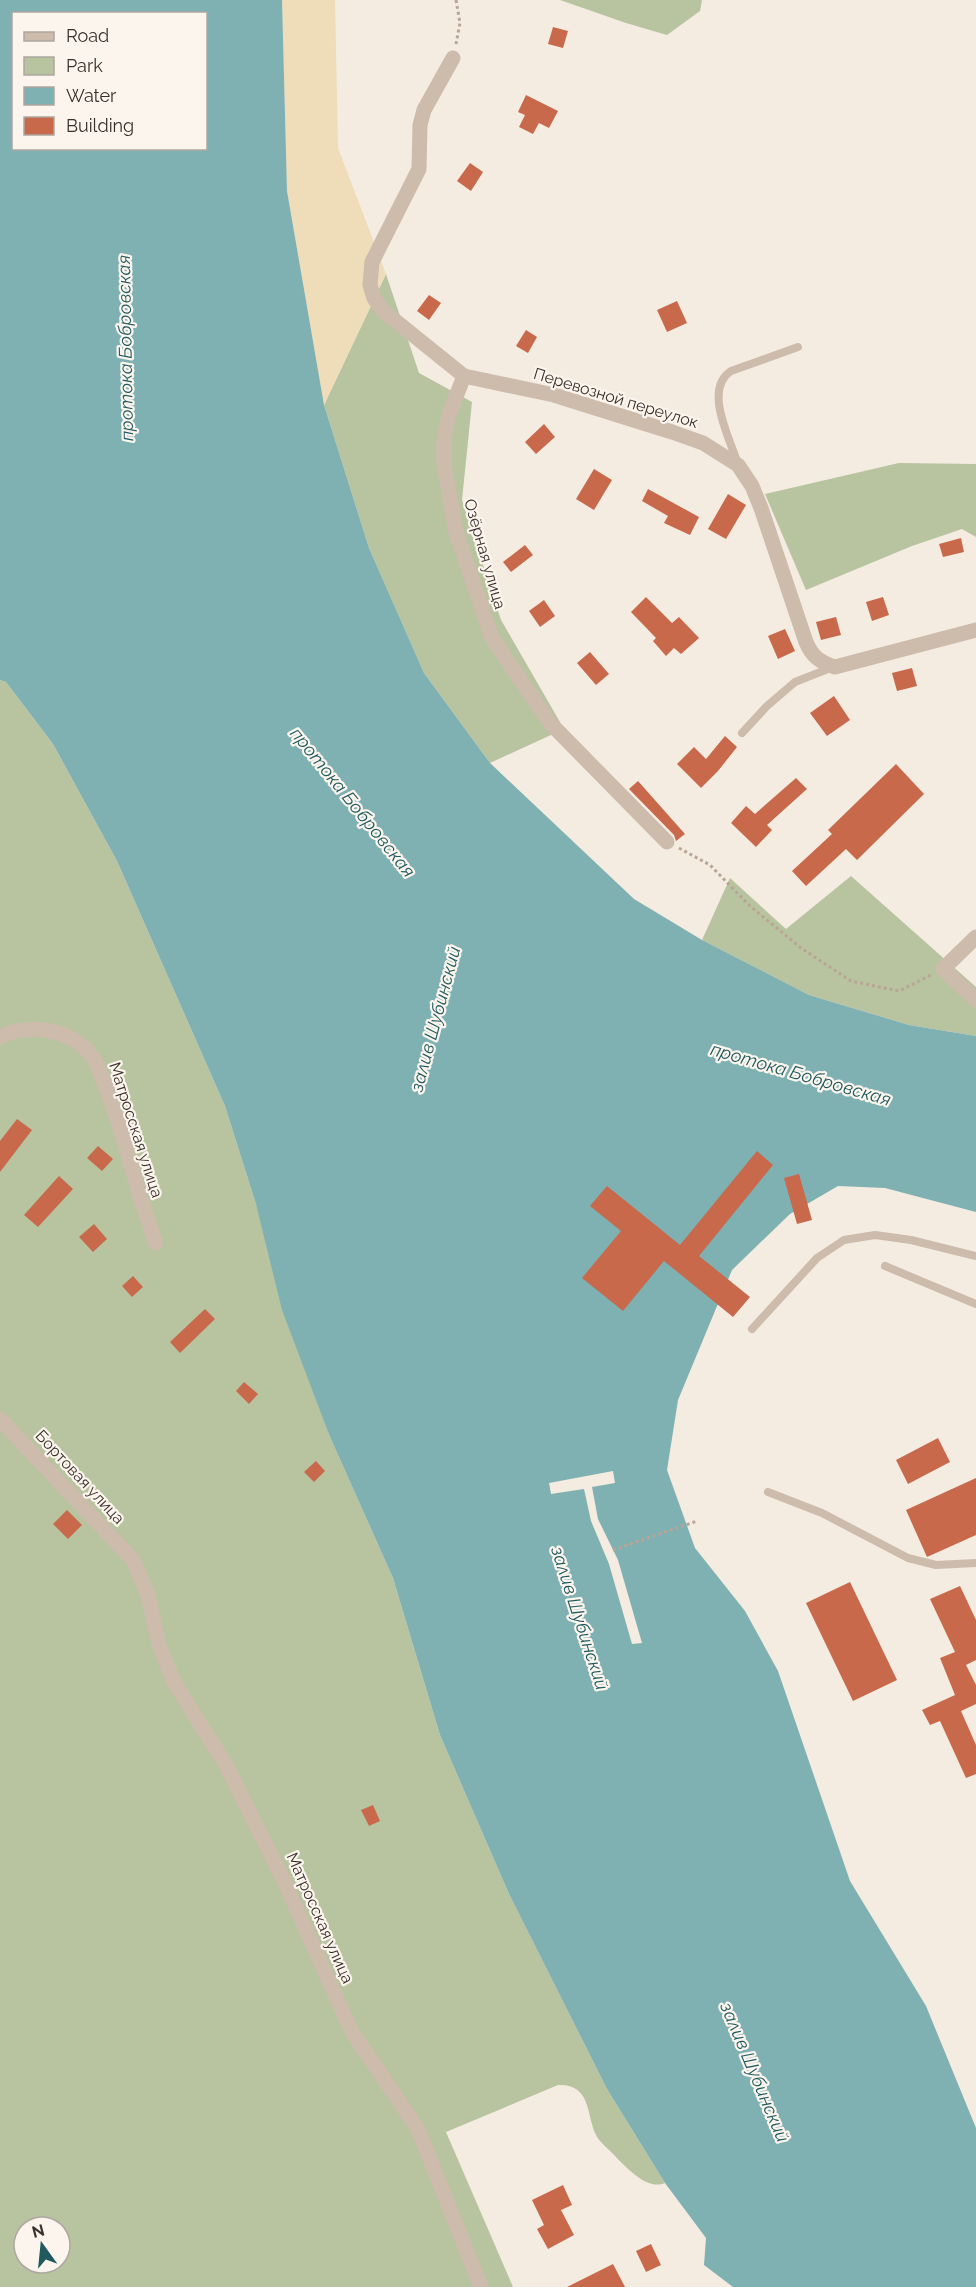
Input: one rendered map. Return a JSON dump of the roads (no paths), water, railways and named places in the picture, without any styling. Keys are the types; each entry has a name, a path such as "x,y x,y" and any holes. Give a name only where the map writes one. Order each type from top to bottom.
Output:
{"street":[{"path":"453,58 424,110 420,125 419,169 372,262 370,285 382,310 464,376"},
{"name":"Перевозной переулок","path":"464,376 554,395 672,432 703,443 738,465 752,486 762,508 809,649 814,657 835,667"},
{"name":"Озёрная улица","path":"464,376 449,416 444,439 444,465 456,532 492,638 550,723 668,842"},
{"path":"835,667 976,630"},
{"path":"976,937 943,969 976,1000"},
{"name":"Матросская улица","path":"0,1037 14,1031 38,1029 58,1033 75,1039 93,1057 111,1102 139,1198 156,1243"},
{"name":"Бортовая улица","path":"0,1419 133,1560"},
{"name":"Матросская улица","path":"133,1560 148,1595 159,1645 174,1682 226,1766 285,1883 351,2030 418,2129 481,2287"}],"lane":[{"path":"738,465 717,400 719,386 725,375 731,371 798,347"},
{"path":"742,733 767,706 795,682 835,667"},
{"path":"752,1329 817,1258 844,1240 875,1234 976,1256"},
{"path":"885,1266 976,1304"},
{"path":"768,1492 822,1513 908,1558 936,1565 976,1563"}],"water":[{"path":"0,0 282,0 287,191 324,405 369,548 424,673 490,763 634,899 702,940 809,995 909,1025 976,1036 976,1212 885,1188 838,1186 790,1214 732,1270 678,1400 667,1470 695,1548 745,1611 778,1671 850,1881 926,2006 976,2128 976,2287 733,2287 704,2265 706,2238 665,2183 607,2089 509,1894 440,1735 393,1578 330,1437 282,1310 256,1204 225,1106 117,861 53,744 6,682 0,680"}],"water label":[{"name":"протока Бобровская","path":"125,348"},
{"name":"протока Бобровская","path":"353,802"},
{"name":"залив Шубинский","path":"435,1019"},
{"name":"протока Бобровская","path":"801,1074"},
{"name":"залив Шубинский","path":"580,1618"},
{"name":"залив Шубинский","path":"755,2072"}]}
